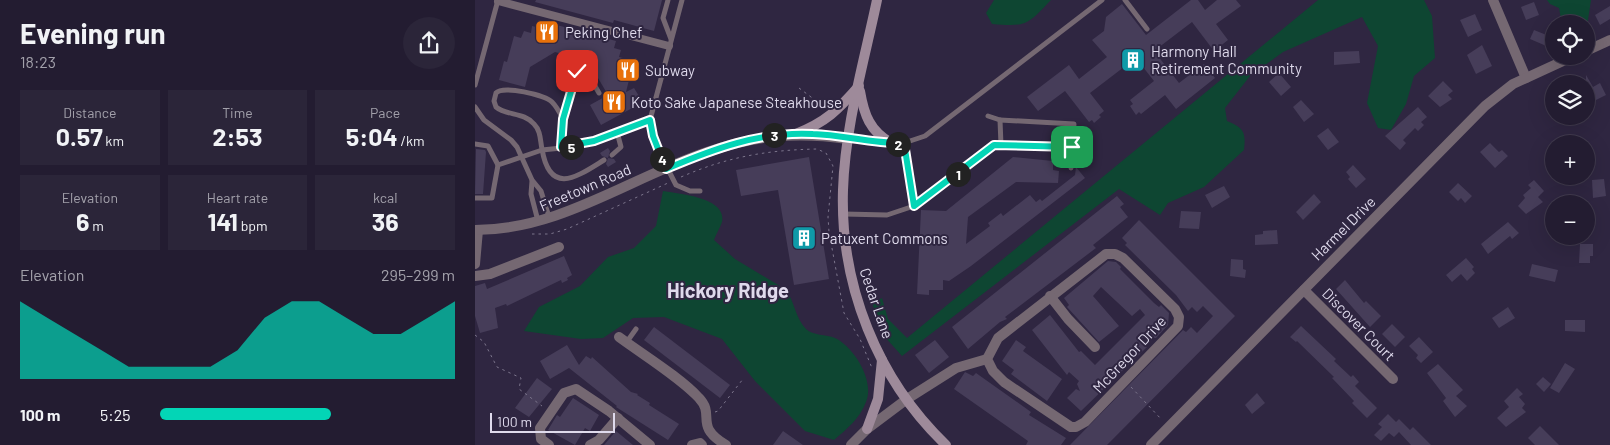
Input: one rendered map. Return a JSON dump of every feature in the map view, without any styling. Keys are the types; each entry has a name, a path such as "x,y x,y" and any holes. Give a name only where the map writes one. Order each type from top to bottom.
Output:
{"main road":[{"name":"Cedar Lane","path":"877,0 848,139 843,214 848,260 864,320 882,359 907,399 928,427 947,445"},
{"path":"796,134 822,122 835,113 859,86"},
{"path":"859,86 867,120 875,132 891,143"},
{"path":"867,429 878,399 882,359"}],"street":[{"path":"497,0 670,42"},
{"path":"1493,0 1526,78"},
{"path":"1595,47 1610,40"},
{"name":"Harmel Drive","path":"1151,445 1485,106 1503,91 1554,65"},
{"name":"Freetown Road","path":"476,230 514,228 550,219 666,169 733,144 778,134 848,139"},
{"path":"475,264 476,230"},
{"path":"475,276 490,274 559,247"},
{"name":"McGregor Drive","path":"1115,254 1123,258 1175,309 1179,317 1175,331 1085,422 1076,427 1071,427 1004,382 993,371 987,359 998,338 1050,296 1101,256 1115,254"},
{"name":"Discover Court","path":"1303,290 1393,379"},
{"path":"1050,296 1067,319 1095,348"},
{"path":"622,340 701,400 707,429 713,437 726,445"},
{"path":"851,445 867,429 907,399 956,368 987,359"},
{"path":"549,445 543,443 538,432 564,393 576,389 618,418 650,445"},
{"path":"590,445 599,440 618,418"},
{"path":"692,445 700,443 702,445"}],"lane":[{"path":"475,85 497,0"},
{"path":"668,0 663,22 670,42"},
{"path":"682,0 650,120 653,136 666,169 676,185 690,191 701,191"},
{"path":"848,139 904,143 925,136 1102,0"},
{"path":"1125,0 1147,29"},
{"path":"561,147 563,119 577,71 587,74 599,93"},
{"path":"563,119 553,103 540,96 504,88 496,92 494,101 496,107 523,116 535,124 541,137 542,150 549,169 563,179 572,179 604,160"},
{"path":"475,107 485,120 511,140 522,156 532,180 541,191 550,219"},
{"path":"988,116 1000,120 1074,124 1071,168"},
{"path":"498,165 542,150 582,144 650,120"},
{"path":"1000,120 1001,145"},
{"path":"612,155 621,147 617,132"},
{"path":"904,143 914,206"},
{"path":"475,144 488,146 498,165 491,198 475,198"},
{"path":"843,214 887,215 914,206 994,145 1072,147"},
{"path":"532,180 531,194 538,222"},
{"path":"622,340 636,329"}],"path":[{"path":"799,88 815,100 825,113"},
{"path":"680,178 704,167 755,152 817,149 826,153 833,166 828,216 829,232 844,313 860,339 875,374"},
{"path":"532,234 550,234 567,229 672,181"},
{"path":"475,335 484,342 497,367 521,378 518,386 521,391 551,412"},
{"path":"705,412 718,411 743,379"},
{"path":"1125,382 1153,409 1157,416 1171,425"}],"green space":[{"path":"994,0 1051,0 1031,19 1013,25 992,24 986,13"},
{"path":"1318,0 1424,0 1432,16 1435,58 1414,76 1406,104 1391,130 1378,128 1367,103 1378,46 1362,17 1283,52 1250,76 1225,108 1227,121 1243,131 1245,139 1244,150 1204,187 1168,203 1160,215 1119,189 902,356 884,336 872,303 882,298 888,319 907,338"},
{"path":"1547,0 1591,0 1589,15 1560,15 1559,8 1550,4"},
{"path":"663,191 700,198 717,207 722,214 722,222 714,240 735,259 785,289 799,320 806,329 812,333 835,338 842,342 856,357 868,384 866,402 857,418 834,440 805,431 755,381 722,339 664,317 633,318 603,338 581,339 524,331 539,307 580,286 608,257 634,248 656,226"}],"building":[{"path":"536,0 662,0 654,31 614,20 613,23 535,2"},
{"name":"Harmony Hall Retirement Community","path":"1191,0 1198,0 1205,10 1217,0 1236,0 1241,6 1216,24 1228,40 1214,51 1192,22 1154,51 1179,83 1204,64 1215,78 1176,109 1165,95 1141,114 1139,112 1136,115 1130,106 1133,104 1130,100 1154,81 1139,62 1128,71 1124,67 1090,93 1104,111 1099,115 1101,117 1094,123 1092,120 1089,122 1065,91 1038,111 1027,97 1069,65 1079,79 1107,57 1092,40 1104,31 1106,17 1122,4 1146,35"},
{"path":"1534,2 1539,15 1526,20 1521,7"},
{"path":"1610,6 1610,19 1600,25 1595,15"},
{"path":"1475,14 1482,30 1468,37 1460,20"},
{"path":"542,21 616,41 614,48 621,50 619,57 627,59 625,66 632,68 626,92 634,88 639,96 632,100 636,106 601,125 590,105 608,95 588,61 555,52 530,67 525,87 499,80 504,61 507,62 514,36 521,38 524,31 531,33 532,26 541,28"},
{"path":"1534,30 1545,34 1545,45 1530,39"},
{"path":"1482,45 1492,66 1476,74 1467,55"},
{"path":"1359,51 1360,63 1334,65 1334,52"},
{"path":"1279,73 1291,87 1281,96 1269,82"},
{"path":"1443,81 1453,91 1448,95 1452,99 1440,107 1428,96"},
{"path":"1600,83 1606,95 1595,100 1595,86"},
{"path":"1301,100 1314,114 1304,122 1293,107"},
{"path":"1418,107 1427,117 1421,122 1424,125 1418,131 1415,128 1403,140 1406,143 1400,150 1385,136"},
{"path":"1328,128 1339,142 1328,150 1317,136"},
{"path":"1490,143 1499,152 1502,150 1508,156 1495,168 1480,152"},
{"path":"608,148 610,151 608,158 602,156 600,153"},
{"path":"476,149 485,150 486,152 483,194 475,194"},
{"name":"Patuxent Commons","path":"809,157 829,279 794,285 778,190 741,196 736,170"},
{"path":"1013,157 1053,161 1053,170 1059,171 1058,183 1016,182 968,217 966,244 990,226 988,223 1001,213 1003,216 1030,195 1036,202 1040,199 1042,201 1075,175 1076,167 1085,178 971,266 949,281 943,280 943,290 929,290 929,295 917,294 921,210 946,211"},
{"path":"608,158 614,159 616,162 608,167 606,164"},
{"path":"1353,165 1366,179 1356,188 1348,179 1350,177 1346,172"},
{"path":"1604,179 1606,196 1595,198 1595,195 1593,195 1592,185 1595,185 1595,180"},
{"path":"1534,180 1544,191 1538,197 1543,202 1526,214 1518,206 1525,198 1523,195 1531,188 1528,185"},
{"path":"1458,183 1472,196 1465,203 1461,198 1458,201 1449,192"},
{"path":"1224,186 1230,197 1212,208 1205,195"},
{"path":"1314,194 1321,202 1303,220 1296,212"},
{"path":"1117,196 1124,204 1120,207 1128,217 1093,245 1096,248 1005,317 1007,319 1000,322 968,349 952,327"},
{"path":"1181,211 1201,212 1199,229 1179,228"},
{"path":"1139,220 1235,316 1107,445 1070,445 1183,330 1186,332 1191,327 1197,333 1213,316 1203,306 1197,312 1192,307 1188,311 1176,295 1125,245 1127,243 1122,238"},
{"path":"1508,222 1519,233 1512,239 1510,236 1488,254 1481,244"},
{"path":"1277,230 1278,244 1255,245 1255,235 1263,234 1263,231"},
{"path":"1580,245 1593,245 1593,256 1590,256 1590,263 1579,263"},
{"path":"564,256 572,275 567,278 568,280 562,283 561,280 507,306 506,304 495,308 498,328 480,333 475,316 475,286 485,283 487,289"},
{"path":"1466,258 1474,267 1472,269 1475,273 1467,281 1461,274 1452,282 1446,275"},
{"path":"1231,259 1243,260 1243,269 1246,270 1245,278 1230,276"},
{"path":"1108,261 1116,262 1121,267 1120,269 1154,303 1159,307 1161,305 1169,313 1168,325 1156,338 1139,338 1147,347 1081,411 1067,398 1076,389 1080,391 1077,384 1079,381 1069,372 1067,375 1032,330 1050,315 1079,352 1081,351 1095,365 1145,315 1140,309 1132,316 1101,287 1093,296 1119,326 1099,342 1067,307 1069,305 1064,298"},
{"path":"1532,264 1558,270 1555,282 1529,276"},
{"path":"1345,280 1364,303 1366,301 1381,316 1370,327 1336,289"},
{"path":"1508,307 1515,318 1499,328 1492,318"},
{"path":"1565,320 1585,320 1585,332 1565,331"},
{"path":"1392,324 1405,337 1395,347 1382,334"},
{"path":"1301,326 1336,359 1334,361 1351,377 1353,375 1359,382 1355,386 1377,408 1367,418 1352,403 1354,401 1332,378 1334,377 1297,341 1290,337"},
{"path":"654,327 730,385 720,398 644,340"},
{"path":"1419,337 1433,352 1421,363 1416,358 1418,355 1409,346"},
{"path":"935,340 949,357 929,373 915,355"},
{"path":"1016,340 1026,347 1023,351 1062,379 1047,401 1011,374 1014,370 1002,361"},
{"path":"567,345 579,365 586,356 591,359 592,357 631,392 638,394 650,403 649,405 679,424 668,440 616,407 569,368 550,379 540,361"},
{"path":"1565,363 1575,369 1559,393 1550,388"},
{"path":"1438,364 1463,390 1456,396 1467,406 1455,417 1443,401 1446,398 1427,373"},
{"path":"965,372 973,376 976,373 1031,412 1029,415 1066,438 1061,445 1026,445 1028,441 954,389"},
{"path":"1543,377 1551,384 1544,392 1536,384"},
{"path":"537,378 552,389 529,417 515,408"},
{"path":"1517,388 1523,394 1519,397 1525,404 1522,408 1526,412 1506,427 1497,418 1509,407 1504,401"},
{"path":"1257,393 1265,403 1252,414 1245,405"},
{"path":"573,398 599,415 590,431 585,428 575,445 548,430 557,415 560,417"},
{"path":"1388,414 1396,422 1399,419 1410,430 1413,427 1431,445 1411,445 1399,432 1394,437 1389,433 1381,441 1374,435 1382,427 1378,424"},
{"path":"1540,426 1559,445 1535,445 1528,438"},
{"path":"616,431 633,445 604,445"},
{"path":"783,431 803,445 773,445"}],"place":[{"name":"Peking Chef","path":"547,32"},
{"name":"Harmony Hall Retirement Community","path":"1133,60"},
{"name":"Subway","path":"628,70"},
{"name":"Koto Sake Japanese Steakhouse","path":"614,102"},
{"name":"Patuxent Commons","path":"804,238"}],"district":[{"name":"Hickory Ridge","path":"728,290"}],"route":[{"path":"577,71 563,119 561,147 571,147 594,141 650,120 656,146 666,169 705,152 778,134 815,134 896,144 904,143 914,206 926,199 994,145 1072,147"}]}
